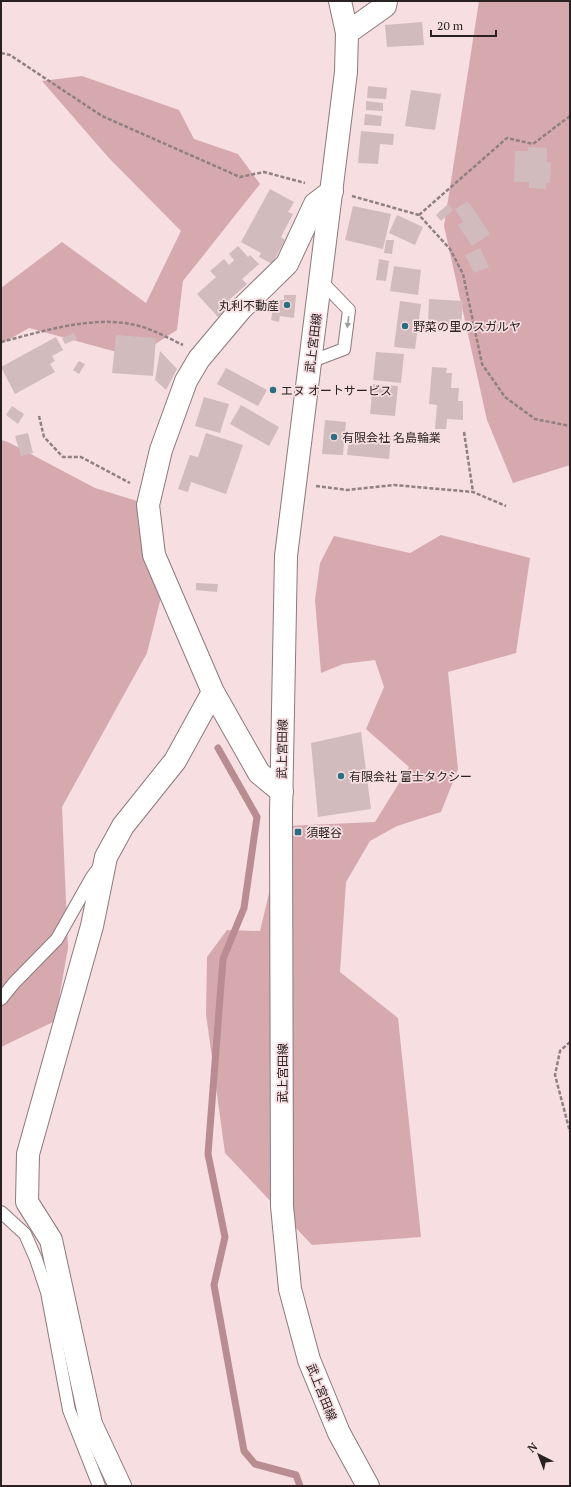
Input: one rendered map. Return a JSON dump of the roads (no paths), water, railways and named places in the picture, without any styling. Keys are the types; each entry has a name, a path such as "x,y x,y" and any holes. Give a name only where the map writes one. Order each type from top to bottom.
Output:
{"street":[{"name":"武上宮田線","path":"340,1 347,33 346,72 286,556 282,792 282,1206 290,1289 309,1360 339,1433 368,1486"},
{"path":"347,33 385,6 386,1"},
{"path":"282,792 259,773 213,692 154,555 148,505 161,450 186,381 199,359 241,309 287,264 315,204 332,190"},
{"path":"120,1486 91,1424 51,1240 27,1202 28,1154 92,926 106,858 123,826 175,761 213,692"}],"lane":[{"path":"310,362 344,349 349,310 320,281"},
{"path":"1,999 14,983 57,939 92,877 106,858"},
{"path":"1,1212 26,1234 36,1259 47,1292 69,1410 99,1486"}],"waterway":[{"path":"218,748 257,817 244,908 223,959 208,1154 225,1237 214,1285 244,1451 255,1464 296,1475 300,1486"}],"place":[{"name":"丸利不動産","path":"287,305"},
{"name":"野菜の里のスガルヤ","path":"405,326"},
{"name":"エヌ オートサービス","path":"273,390"},
{"name":"有限会社 名島輪業","path":"334,437"},
{"name":"有限会社 富士タクシー","path":"341,776"},
{"name":"須軽谷","path":"298,832"}]}
